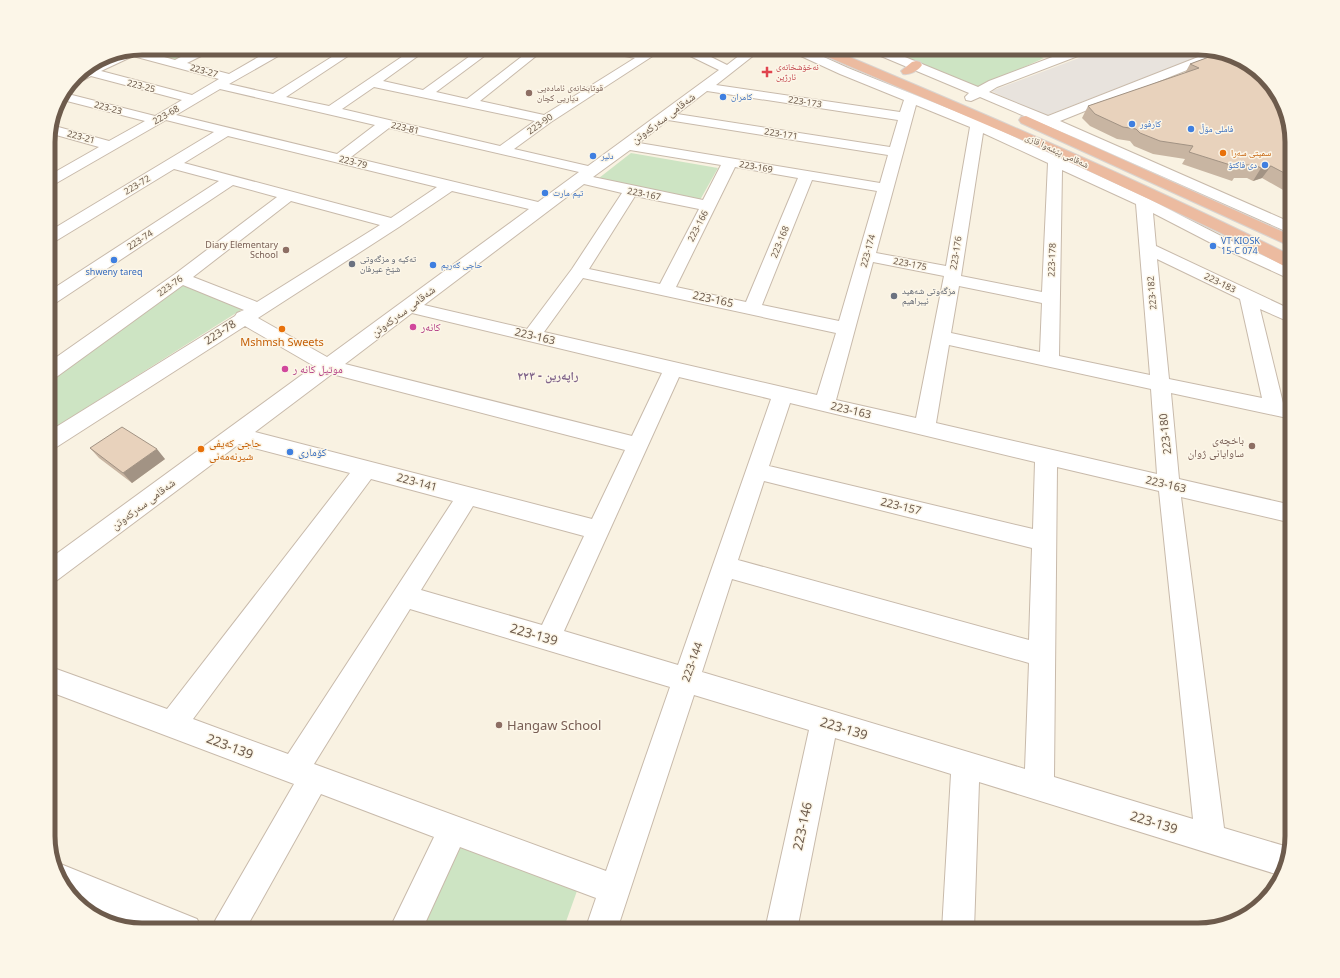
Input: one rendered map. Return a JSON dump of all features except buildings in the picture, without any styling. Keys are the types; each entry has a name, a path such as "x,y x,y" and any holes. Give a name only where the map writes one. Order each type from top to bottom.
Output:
{"highway":[{"name":"شەقامی پێشەوا قازی","path":"843,58 911,68 975,94 1076,138 1285,239"},
{"name":"شەقامی پێشەوا قازی","path":"843,58 1026,142 1225,229 1285,259"}],"street":[{"name":"223-27","path":"150,55 224,82"},
{"path":"176,64 193,55"},
{"name":"223-68","path":"55,178 271,55"},
{"path":"275,98 343,55"},
{"path":"331,111 412,55"},
{"path":"425,94 478,55"},
{"path":"470,103 512,72 532,55"},
{"path":"641,55 646,56"},
{"path":"698,55 728,70"},
{"name":"شەقامی سەرکەوتن","path":"55,569 748,55"},
{"path":"828,55 843,58 911,98 977,125 1026,142 1055,160 1285,272"},
{"path":"890,55 911,68"},
{"path":"975,94 993,84 1068,55"},
{"name":"223-90","path":"503,150 546,119 646,56"},
{"path":"1048,121 1211,56"},
{"path":"96,69 116,60"},
{"path":"468,62 483,66"},
{"path":"497,69 512,72"},
{"name":"223-25","path":"91,72 194,99"},
{"name":"223-81","path":"224,82 275,98 503,150 587,175"},
{"path":"372,82 546,119"},
{"name":"223-173","path":"705,87 905,118"},
{"path":"975,94 1048,121 1076,138 1285,226"},
{"name":"223-23","path":"67,97 160,118"},
{"name":"223-174","path":"825,404 911,98"},
{"name":"223-171","path":"666,116 895,152"},
{"name":"223-79","path":"160,118 226,131 542,208"},
{"path":"340,158 387,123"},
{"name":"223-176","path":"925,427 977,125"},
{"name":"223-72","path":"55,235 226,131"},
{"name":"223-21","path":"56,132 111,146"},
{"name":"223-169","path":"627,145 885,188"},
{"name":"223-178","path":"1049,360 1055,160"},
{"name":"223-166","path":"666,289 730,162"},
{"path":"173,164 393,224"},
{"name":"223-167","path":"587,175 631,192 708,206"},
{"name":"223-168","path":"752,308 807,175"},
{"name":"223-74","path":"55,295 231,180"},
{"name":"223-78","path":"55,438 393,224 450,185"},
{"path":"532,335 579,272 631,192"},
{"name":"223-76","path":"55,368 181,278 289,195"},
{"name":"223-182","path":"1144,202 1160,384"},
{"name":"223-183","path":"1148,248 1285,314"},
{"name":"223-175","path":"866,256 1051,299"},
{"name":"223-165","path":"579,272 666,289 846,329"},
{"path":"181,278 250,313 328,366 638,445"},
{"path":"941,337 1283,411 1248,296"},
{"name":"223-163","path":"409,307 1285,512"},
{"path":"548,638 674,368"},
{"name":"223-180","path":"1160,384 1169,485 1210,838"},
{"name":"223-144","path":"603,923 783,394"},
{"name":"223-141","path":"236,435 598,530"},
{"path":"1039,786 1046,456"},
{"path":"173,724 366,469"},
{"name":"223-157","path":"757,471 1044,541"},
{"path":"230,923 304,774 404,596 468,496"},
{"path":"725,567 1042,655"},
{"name":"223-139","path":"404,596 548,638 1281,860"},
{"name":"223-139","path":"55,681 615,890"},
{"name":"223-146","path":"782,923 824,722"},
{"path":"958,923 966,764"},
{"path":"408,923 453,830"},
{"path":"69,882 169,923"}],"shaded area":[{"path":"1070,55 1202,55 1045,116 991,91 1079,58"}],"green space":[{"path":"156,55 187,55 177,60"},
{"path":"902,55 1035,55 1044,58 978,88 899,57"},
{"path":"631,153 718,168 700,200 599,178"},
{"path":"178,283 244,308 55,428 55,371"},
{"path":"464,835 582,877 566,923 423,923"}],"place":[{"name":"نەخۆشخانەی ئارژین","path":"767,72"},
{"name":"قوتابخانەی ئامادەیی دیاریی کچان","path":"529,93"},
{"name":"كامران","path":"723,97"},
{"name":"کارفور","path":"1132,124"},
{"name":"فاملی مۆڵ","path":"1191,129"},
{"name":"سمیتی سەرا","path":"1223,153"},
{"name":"دلير","path":"593,156"},
{"name":"دی فاکتۆ","path":"1265,165"},
{"name":"تیم مارت","path":"545,193"},
{"name":"VT KIOSK 15-C 074","path":"1213,246"},
{"name":"Diary Elementary School","path":"286,250"},
{"name":"shweny tareq","path":"114,260"},
{"name":"تەکیە و مزگەوتی شێخ عیرفان","path":"352,264"},
{"name":"حاجی کەریم","path":"433,265"},
{"name":"مزگەوتی شەهید ئیبراهیم","path":"894,296"},
{"name":"کانەر","path":"413,327"},
{"name":"Mshmsh Sweets","path":"282,329"},
{"name":"موتيل كانه ر","path":"285,369"},
{"name":"باخچەی ساوایانی ژوان","path":"1252,446"},
{"name":"حاجی کەیفی شیرنەمەنی","path":"201,449"},
{"name":"كۆماری","path":"290,452"},
{"name":"Hangaw School","path":"499,725"}],"district":[{"name":"راپەرین - ٢٢٣","path":"548,376"}]}
